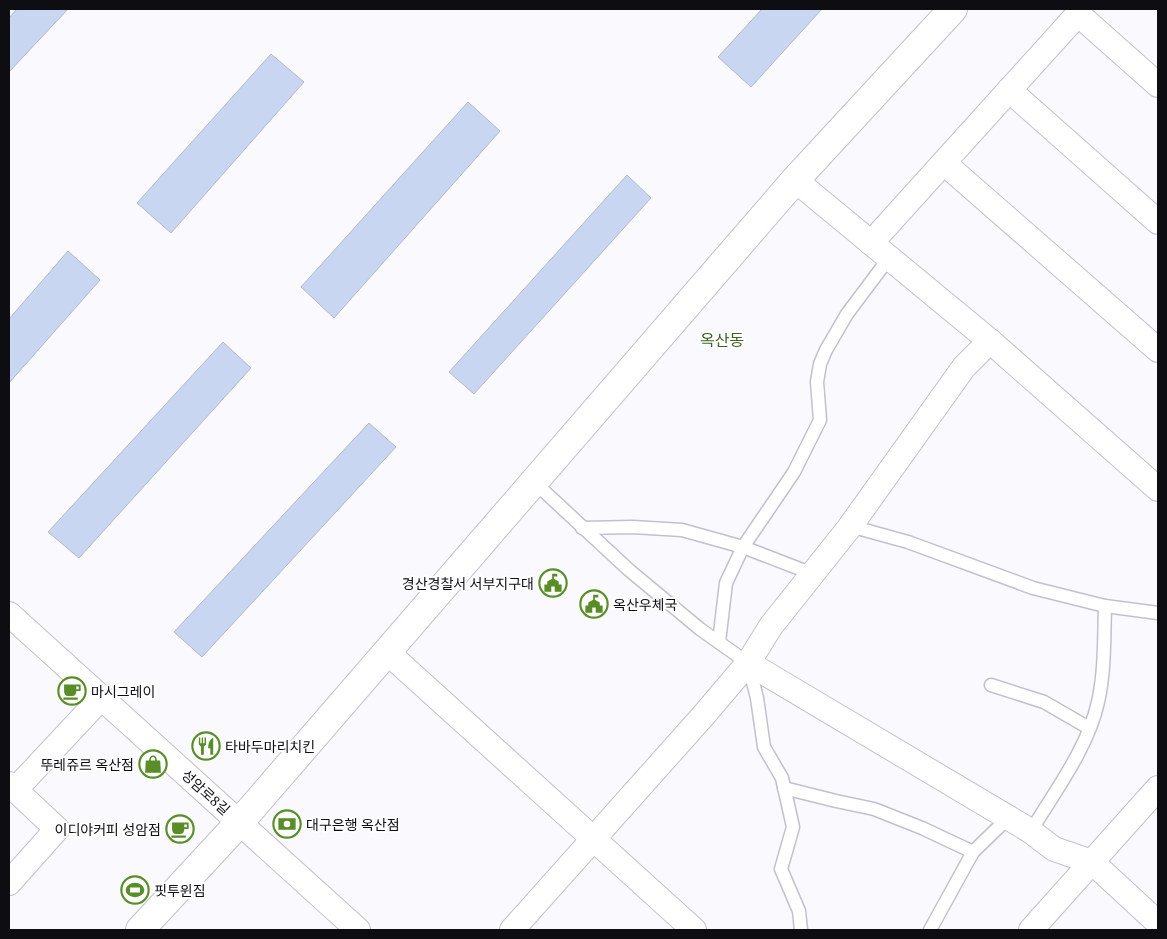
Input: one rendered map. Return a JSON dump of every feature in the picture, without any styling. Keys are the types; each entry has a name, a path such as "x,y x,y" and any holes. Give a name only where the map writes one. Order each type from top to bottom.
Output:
{"street":[{"path":"140,930 239,822 795,180 953,9"},
{"path":"880,251 944,163 1078,14 1158,85"},
{"path":"1009,90 1158,222"},
{"path":"944,163 1158,350"},
{"path":"795,180 990,341 1158,489"},
{"path":"521,927 594,839 748,662 771,626 850,526 964,367 990,341"},
{"name":"성암로8길","path":"9,614 358,930"},
{"path":"387,652 694,930"},
{"path":"748,662 1031,831 1054,849 1092,862 1158,923"},
{"path":"9,883 57,829 12,787 102,697"},
{"path":"1031,930 1158,788"}],"lane":[{"path":"719,642 726,583 743,547 794,472 820,420 817,382 820,364 880,251"},
{"path":"534,482 629,570 700,629 748,662 757,698 764,747 782,778 793,827 780,869 799,911 801,930"},
{"path":"850,526 908,542 1033,588 1104,606 1158,613"},
{"path":"582,528 633,527 682,530 743,547 813,574"},
{"path":"1031,831 1084,744 1098,703 1103,659 1104,606"},
{"path":"991,685 1044,702 1089,728"},
{"path":"784,788 874,808 973,852"},
{"path":"930,930 973,852 1008,818"}],"building":[{"path":"17,9 68,9 9,72 9,18"},
{"path":"762,9 822,9 751,87 718,57"},
{"path":"271,54 304,82 171,233 137,203"},
{"path":"468,102 500,131 334,318 301,287"},
{"path":"627,175 651,198 474,394 449,372"},
{"path":"68,251 100,280 9,383 9,319"},
{"path":"223,342 251,368 79,558 48,532"},
{"path":"369,423 396,447 202,657 174,632"}],"place":[{"name":"경산경찰서 서부지구대","path":"553,583"},
{"name":"옥산우체국","path":"594,604"},
{"name":"마시그레이","path":"72,691"},
{"name":"타바두마리치킨","path":"206,746"},
{"name":"뚜레쥬르 옥산점","path":"153,764"},
{"name":"대구은행 옥산점","path":"287,824"},
{"name":"이디야커피 성암점","path":"180,829"},
{"name":"핏투윈짐","path":"135,890"}],"district":[{"name":"옥산동","path":"722,340"}]}
